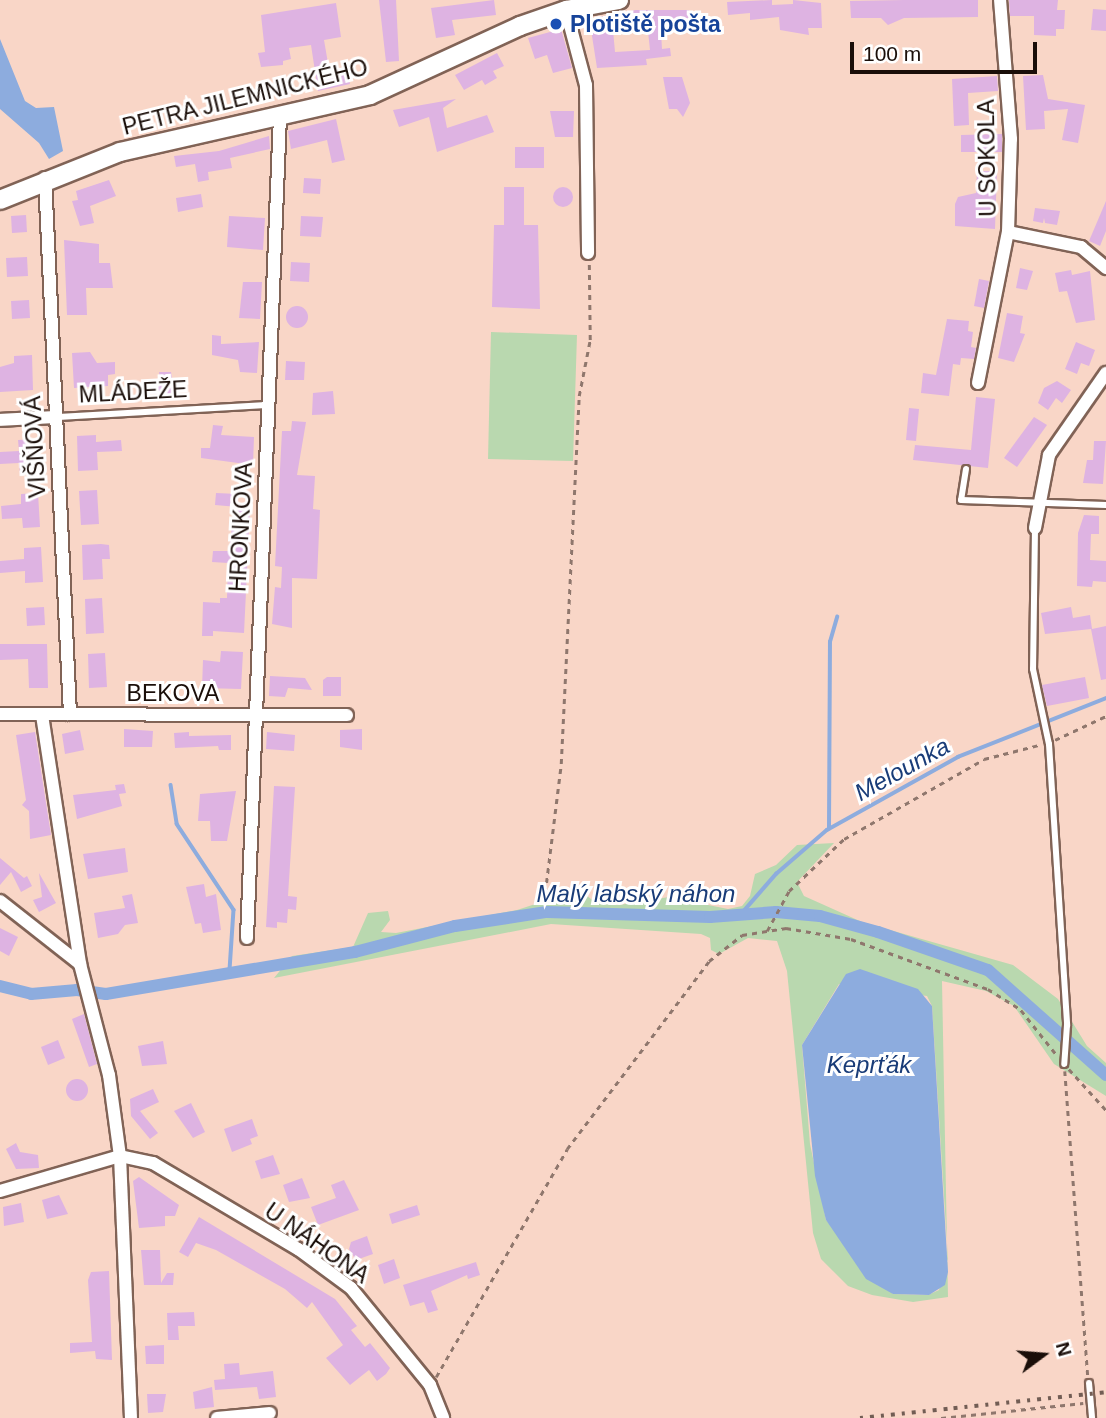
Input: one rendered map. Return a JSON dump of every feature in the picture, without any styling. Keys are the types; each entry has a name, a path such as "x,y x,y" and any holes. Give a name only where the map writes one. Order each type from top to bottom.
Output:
{"street":[{"name":"PETRA JILEMNICKÉHO","path":"0,200 45,178 151,144 279,118 370,95 520,26 566,10 619,0"},
{"name":"U SOKOLA","path":"978,383 1008,232 1011,139 1000,0"},
{"path":"566,10 585,77 589,253"},
{"name":"HRONKOVA","path":"247,937 279,118"},
{"name":"VIŠŇOVÁ","path":"45,178 54,417 71,714"},
{"name":"U SOKOLA","path":"1008,232 1081,247 1106,268"},
{"path":"1035,528 1038,502 1052,449 1106,373"},
{"name":"MLÁDEŽE","path":"0,420 54,417"},
{"name":"BEKOVA","path":"0,714 347,715"},
{"path":"42,715 80,964 109,1075 120,1156 131,1418"},
{"path":"0,901 80,964"},
{"path":"0,1191 120,1156"},
{"name":"U NÁHONA","path":"120,1156 153,1163 298,1249 351,1288 430,1385 443,1418"},
{"path":"217,1418 270,1413"}],"lane":[{"name":"MLÁDEŽE","path":"54,417 268,405"},
{"path":"966,468 961,500 1106,505"},
{"path":"1035,528 1032,669 1049,744 1067,1025 1064,1064"},
{"path":"1089,1382 1092,1418"}],"path":[{"path":"545,893 563,740 579,396 590,340 589,253"},
{"path":"767,931 789,891 844,839 984,759 1049,744 1106,716"},
{"path":"430,1385 447,1365 466,1322 567,1149 709,961 742,934 786,928 851,939 988,989 1021,1010 1064,1064 1106,1110"},
{"path":"1064,1064 1089,1382"},
{"path":"941,1418 1090,1402"}],"green space":[{"path":"491,332 577,335 573,461 488,459"},
{"path":"834,843 797,882 804,896 862,922 1013,965 1058,999 1087,1046 1106,1063 1106,1096 1054,1064 1014,1006 986,991 942,981 947,1243 932,1006 927,996 839,984 802,1045 810,1144 826,1220 893,1294 928,1295 939,1290 947,1261 948,1297 913,1302 872,1295 848,1286 821,1259 813,1233 787,971 777,941 748,938 719,954 711,950 710,938 701,934 551,924 274,978 292,956 353,947 368,913 388,911 390,920 381,932 396,933 517,910 566,894 586,895 596,903 619,905 669,897 728,909 742,906 750,896 755,874 776,865 797,845"}],"water":[{"path":"0,39 25,101 36,108 54,107 63,151 49,159 39,143 0,109"},
{"name":"Keprťák","path":"860,969 918,989 932,1006 948,1272 945,1285 929,1295 893,1294 866,1279 826,1220 815,1176 802,1045 846,974"}],"building":[{"path":"379,0 396,0 399,61 386,62"},
{"path":"494,0 496,15 452,20 455,35 436,38 431,8"},
{"path":"772,0 772,5 793,4 793,0 821,3 822,28 808,28 809,35 780,30 779,17 750,20 750,13 728,15 727,2"},
{"path":"978,0 978,17 904,18 888,25 881,18 851,18 850,1"},
{"path":"1009,0 1058,0 1057,10 1065,10 1064,29 1056,29 1056,36 1034,35 1034,16 1010,16"},
{"path":"336,3 341,37 324,40 329,69 333,68 333,75 347,72 350,84 318,91 311,45 289,48 291,59 283,61 283,65 261,67 258,53 265,52 261,15"},
{"path":"1093,9 1106,10 1106,31 1091,30"},
{"path":"636,10 689,10 690,30 661,32 662,49 670,48 671,56 646,59 647,65 597,68 590,23 594,18","holes":["647,22 650,50 615,52 613,30 619,29 618,25"]},
{"path":"561,29 572,68 553,73 547,55 535,59 528,38"},
{"path":"497,53 504,66 493,71 497,78 485,85 482,80 464,90 455,75"},
{"path":"1043,75 1048,99 1085,105 1078,143 1062,140 1068,109 1044,111 1045,129 1026,130 1023,76"},
{"path":"997,76 998,91 968,93 969,125 954,126 952,79"},
{"path":"663,77 682,77 690,103 683,117 677,109 669,109"},
{"path":"456,99 443,108 447,128 487,115 494,132 437,152 429,117 399,127 393,110"},
{"path":"550,111 574,111 573,137 555,137"},
{"path":"336,119 345,160 332,163 327,140 291,149 288,131"},
{"path":"1002,134 1002,152 961,152 961,135"},
{"path":"269,136 270,149 230,158 232,168 208,172 209,180 198,182 195,164 176,167 174,156 219,151"},
{"path":"515,147 544,147 544,168 515,168"},
{"path":"977,171 997,171 995,229 955,226 955,204 958,197 976,193"},
{"path":"304,178 321,179 320,194 303,193"},
{"path":"109,180 116,196 90,206 94,223 80,226 72,201 78,200 76,191"},
{"path":"504,187 524,187 524,225 538,225 540,309 492,307 494,225 504,225"},
{"path":"559,187 567,187 573,197 567,207 559,207 553,201 553,193"},
{"path":"201,194 203,207 178,212 176,198"},
{"path":"1106,201 1106,231 1100,246 1089,241"},
{"path":"1035,208 1060,211 1057,225 1045,223 1044,218 1043,223 1033,221"},
{"path":"26,215 27,232 12,233 11,216"},
{"path":"229,216 265,218 263,250 227,247"},
{"path":"301,216 323,217 321,237 300,236"},
{"path":"64,240 99,244 99,263 110,263 113,288 86,288 87,315 67,315"},
{"path":"27,257 28,276 7,277 6,258"},
{"path":"291,262 310,263 309,282 290,281"},
{"path":"1020,268 1033,271 1027,290 1016,288"},
{"path":"1071,270 1072,275 1090,271 1095,320 1076,323 1067,291 1059,292 1055,273"},
{"path":"979,279 989,281 984,308 974,306"},
{"path":"243,282 262,282 260,319 239,318"},
{"path":"29,300 30,318 12,319 11,301"},
{"path":"297,306 305,309 308,317 305,325 297,328 289,325 286,317 289,309"},
{"path":"1007,313 1023,316 1020,333 1025,334 1014,362 998,358"},
{"path":"947,319 969,321 968,331 973,332 971,347 976,348 974,359 961,358 960,365 953,364 949,396 921,393 923,373 936,375"},
{"path":"212,335 221,336 221,344 259,342 257,373 240,372 238,360 212,355"},
{"path":"1076,342 1095,350 1089,366 1081,363 1077,374 1065,369"},
{"path":"90,352 97,363 115,362 115,374 108,375 108,386 74,388 72,353"},
{"path":"32,355 33,390 0,392 0,367 14,363 14,356"},
{"path":"286,361 305,362 304,380 285,380"},
{"path":"159,372 171,372 172,378 176,378 177,394 149,394 160,381"},
{"path":"1057,381 1071,390 1062,403 1056,398 1048,410 1038,403 1044,388"},
{"path":"333,391 335,414 312,415 313,393"},
{"path":"976,397 995,399 988,468 913,460 915,445 971,450"},
{"path":"909,408 919,409 916,441 906,440"},
{"path":"1034,417 1047,425 1017,467 1004,458"},
{"path":"292,421 306,422 297,475 315,476 313,509 320,510 317,579 292,578 292,628 272,624 275,587 281,588 282,567 275,566 282,431 291,431"},
{"path":"213,425 223,426 221,435 254,437 253,465 201,458 201,448 210,448"},
{"path":"96,435 96,442 121,440 122,451 97,452 98,470 78,471 77,436"},
{"path":"36,439 37,473 20,474 19,463 0,464 0,452 19,451 18,440"},
{"path":"1094,441 1106,441 1103,484 1083,483 1087,460 1093,460"},
{"path":"97,490 99,524 81,525 79,491"},
{"path":"38,493 40,527 23,528 22,518 2,519 1,506 21,504 21,494"},
{"path":"216,493 238,494 238,507 215,505"},
{"path":"234,508 250,509 244,633 213,631 213,636 202,636 203,602 220,603 220,598 227,598 228,563 212,562 213,551 229,551"},
{"path":"1084,515 1099,516 1099,534 1091,534 1090,560 1106,561 1106,582 1093,581 1092,587 1077,586 1078,533"},
{"path":"82,545 109,545 110,559 102,559 103,579 83,580"},
{"path":"41,547 43,582 25,583 25,571 0,573 0,561 24,559 24,548"},
{"path":"102,598 104,633 86,634 85,599"},
{"path":"44,607 45,625 27,626 26,608"},
{"path":"1071,607 1073,618 1090,615 1092,629 1106,626 1106,679 1101,680 1091,629 1045,634 1041,613"},
{"path":"0,644 47,644 48,688 29,688 28,659 0,660"},
{"path":"221,651 243,652 241,689 202,688 203,660 220,662"},
{"path":"105,653 107,687 89,688 88,654"},
{"path":"270,676 305,678 312,690 288,688 285,697 269,696"},
{"path":"327,677 341,677 341,696 323,696 323,680"},
{"path":"1085,677 1089,698 1047,706 1042,685"},
{"path":"124,729 153,731 152,747 124,747"},
{"path":"362,729 362,750 340,747 340,730"},
{"path":"80,730 84,750 65,754 62,734"},
{"path":"35,732 51,835 30,839 29,811 22,805 26,800 16,735"},
{"path":"189,732 189,736 231,735 231,750 219,750 218,746 175,748 174,733"},
{"path":"267,732 295,735 294,751 266,749"},
{"path":"124,784 126,793 119,794 122,806 77,819 73,795 116,790 115,785"},
{"path":"274,786 295,787 288,896 297,897 296,910 288,909 287,923 277,922 277,928 266,927"},
{"path":"236,791 227,841 211,841 210,821 198,821 200,794"},
{"path":"125,848 128,872 88,879 83,854"},
{"path":"0,858 24,878 27,876 32,886 21,892 11,872 0,885"},
{"path":"39,873 56,903 39,912 33,900 42,897"},
{"path":"204,884 206,897 216,894 221,930 203,933 201,923 195,924 186,887"},
{"path":"132,894 138,923 125,925 118,934 98,938 94,913 125,908 122,896"},
{"path":"0,928 18,937 9,956 0,951"},
{"path":"84,1014 97,1064 89,1067 72,1019"},
{"path":"58,1040 65,1058 48,1065 41,1047"},
{"path":"163,1041 167,1064 142,1066 138,1046"},
{"path":"77,1079 85,1082 88,1090 85,1098 77,1101 69,1098 66,1090 69,1082"},
{"path":"153,1089 159,1102 140,1111 158,1133 150,1139 131,1116 130,1099"},
{"path":"191,1103 205,1132 193,1138 174,1111"},
{"path":"252,1119 258,1136 250,1139 252,1144 232,1152 224,1129"},
{"path":"16,1143 20,1152 38,1155 39,1168 16,1169 6,1149"},
{"path":"273,1155 280,1174 261,1179 255,1161"},
{"path":"139,1177 179,1205 175,1216 165,1216 165,1226 139,1228 133,1181"},
{"path":"302,1178 310,1198 289,1202 283,1185"},
{"path":"344,1180 359,1210 318,1225 311,1207 336,1198 331,1185"},
{"path":"59,1195 68,1214 47,1219 42,1200"},
{"path":"21,1203 24,1222 4,1226 3,1207"},
{"path":"417,1205 420,1215 392,1224 389,1214"},
{"path":"199,1217 335,1299 357,1326 351,1330 365,1347 370,1343 390,1368 386,1374 377,1381 369,1370 350,1385 326,1358 343,1345 312,1302 307,1308 285,1289 216,1250 196,1243 188,1257 179,1252"},
{"path":"367,1236 373,1254 356,1260 349,1249 351,1242"},
{"path":"141,1250 160,1250 161,1283 167,1273 174,1273 173,1285 144,1285"},
{"path":"394,1259 400,1278 384,1284 378,1265"},
{"path":"476,1262 480,1275 468,1279 467,1275 431,1291 438,1310 428,1313 424,1302 410,1306 403,1285"},
{"path":"109,1271 112,1360 96,1359 95,1351 70,1353 70,1343 92,1342 88,1280 91,1272"},
{"path":"194,1312 195,1326 178,1326 179,1340 168,1340 167,1313"},
{"path":"164,1345 164,1364 146,1364 145,1346"},
{"path":"239,1363 240,1375 273,1371 276,1397 259,1399 257,1387 215,1390 214,1380 225,1379 224,1364"},
{"path":"212,1387 214,1407 195,1409 193,1392"},
{"path":"147,1394 166,1394 163,1412 148,1413"}],"waterway":[{"path":"829,829 830,642 837,617"},
{"name":"Melounka","path":"742,913 776,874 827,830 958,757 1106,698"},
{"path":"171,785 177,824 234,910 230,970"},
{"name":"Malý labský náhon","path":"0,986 31,994 77,990 106,994 355,952 455,926 547,912 710,917 776,912 820,916 878,932 988,970 1106,1075"}],"railway":[{"path":"860,1418 1106,1392"}],"place":[{"name":"Plotiště pošta","path":"556,24"}]}
